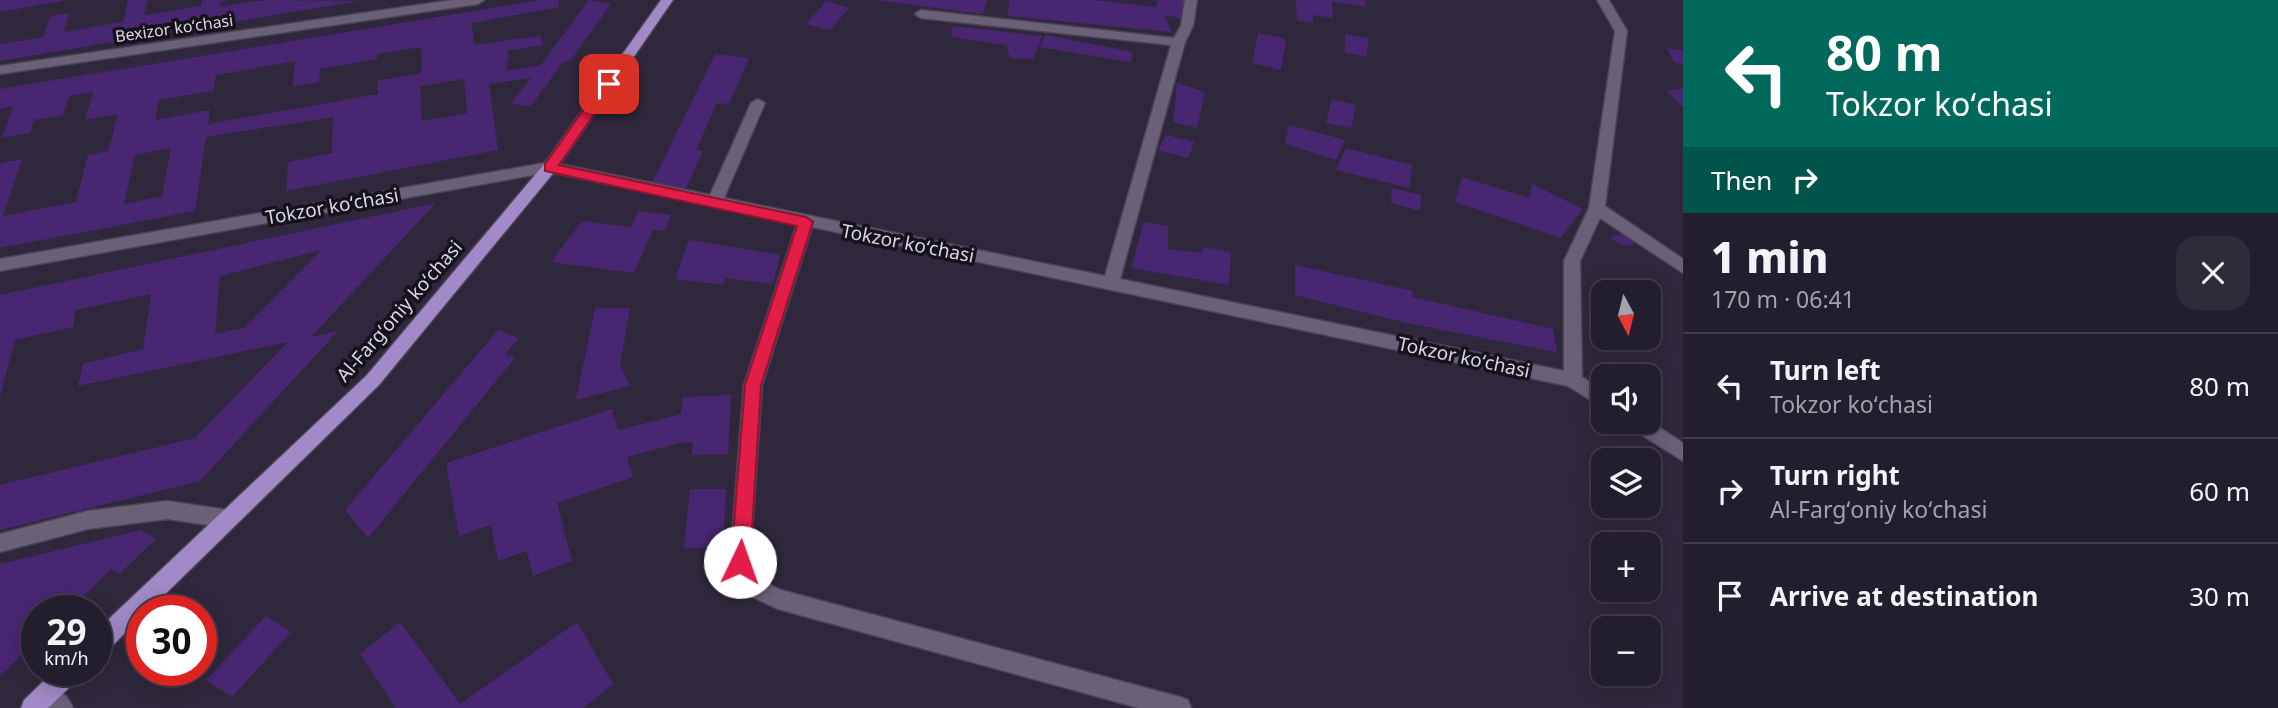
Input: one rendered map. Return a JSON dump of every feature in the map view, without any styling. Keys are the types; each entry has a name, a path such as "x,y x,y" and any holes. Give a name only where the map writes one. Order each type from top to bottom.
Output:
{"main road":[{"name":"Al-Fargʻoniy koʻchasi","path":"112,631 373,380 550,167 667,0"},
{"path":"47,703 59,686"}],"street":[{"name":"Bexizor koʻchasi","path":"0,70 478,0"},
{"path":"1111,284 1178,42 1187,26 1191,0"},
{"path":"1573,380 1572,261 1597,208 1621,31 1603,0"},
{"path":"922,14 1178,42"},
{"path":"714,202 758,103"},
{"name":"Tokzor koʻchasi","path":"0,265 550,167 1573,380 1591,392"},
{"path":"1597,208 1683,267"},
{"path":"806,222 753,385 740,562 751,586 778,599 1180,708"},
{"path":"1654,434 1683,453"},
{"path":"0,543 88,520 167,510 228,519"}],"building":[{"path":"0,0 63,0 63,1 0,12"},
{"path":"128,0 148,0 144,15 201,6 202,0 227,0 220,3 219,7 265,0 359,1 0,61 0,44 43,37 50,16 69,13 64,32 123,22"},
{"path":"541,0 558,0 559,7 472,23 474,45 540,36 543,45 508,51 507,71 541,65 589,0 611,4 571,60 564,61 530,107 511,103 531,78 489,84 498,150 286,191 288,162 332,153 333,117 206,137 195,211 0,248 0,163 22,159 3,216 76,202 88,155 108,151 118,114 85,120 93,92 69,96 63,115 34,120 30,133 2,138 13,106 0,109 0,89","holes":["421,47 422,73 377,81 378,94 208,124 210,110 155,120 159,100 213,91 216,75 295,61 293,87 319,82 320,69 377,59 377,54","464,79 467,113 422,121 420,86","171,148 162,196 124,204 135,155"]},
{"path":"875,0 987,0 983,14"},
{"path":"1009,0 1094,0 1156,7 1158,0 1187,0 1185,19 1165,15 1171,32 1008,16"},
{"path":"1296,0 1365,0 1366,7 1332,2 1333,18 1313,15 1313,23 1297,20"},
{"path":"826,1 849,8 830,30 806,24"},
{"path":"953,26 1042,36 1033,59 1010,58 1006,45 951,37"},
{"path":"1258,33 1286,39 1281,70 1252,63"},
{"path":"1345,34 1368,38 1367,57 1345,52"},
{"path":"1046,35 1133,52 1131,62 1039,47"},
{"path":"1667,48 1683,51 1683,64 1674,63"},
{"path":"715,54 749,58 729,104 717,103 696,150 703,151 685,190 651,185"},
{"path":"1177,83 1205,92 1197,128 1173,122"},
{"path":"1683,88 1683,107 1666,91"},
{"path":"1332,99 1356,105 1351,128 1326,123"},
{"path":"1289,125 1345,140 1336,160 1285,144"},
{"path":"1166,135 1194,142 1189,158 1158,150"},
{"path":"1346,148 1412,165 1409,188 1336,170"},
{"path":"1462,177 1529,198 1532,184 1583,209 1561,238 1455,202"},
{"path":"1392,188 1421,195 1420,211 1391,203"},
{"path":"436,203 311,337 338,331 200,481 0,530 0,485 195,438 288,342 78,386 83,364 143,349 151,294 76,310 73,327 15,340 0,397 0,295","holes":["321,250 244,328 215,334 220,276"]},
{"path":"638,211 671,215 665,231 653,230 634,273 551,262 582,221 631,227"},
{"path":"1144,222 1168,226 1168,249 1202,253 1203,247 1231,252 1229,285 1131,268"},
{"path":"1625,232 1638,243 1625,246 1610,238"},
{"path":"689,240 780,255 773,284 725,278 723,285 675,279"},
{"path":"1295,265 1413,291 1412,297 1553,329 1557,352 1411,324 1295,295"},
{"path":"595,308 630,308 620,366 630,386 576,400"},
{"path":"498,330 519,338 505,354 515,358 368,538 345,510"},
{"path":"731,395 728,454 692,455 693,442 679,443 627,457 633,477 557,503 572,561 533,576 527,551 498,561 491,525 459,536 446,463 612,409 618,430 681,414 683,397"},
{"path":"690,489 726,489 723,547 684,548"},
{"path":"141,530 156,539 119,574 111,569 84,595 21,595 21,656 0,676 0,564"},
{"path":"266,616 291,632 232,697 215,686 217,668"},
{"path":"400,622 460,704 577,622 613,684 583,708 396,708 360,654"}],"route":[{"path":"609,84 550,167 806,222 753,385 740,562"}]}
